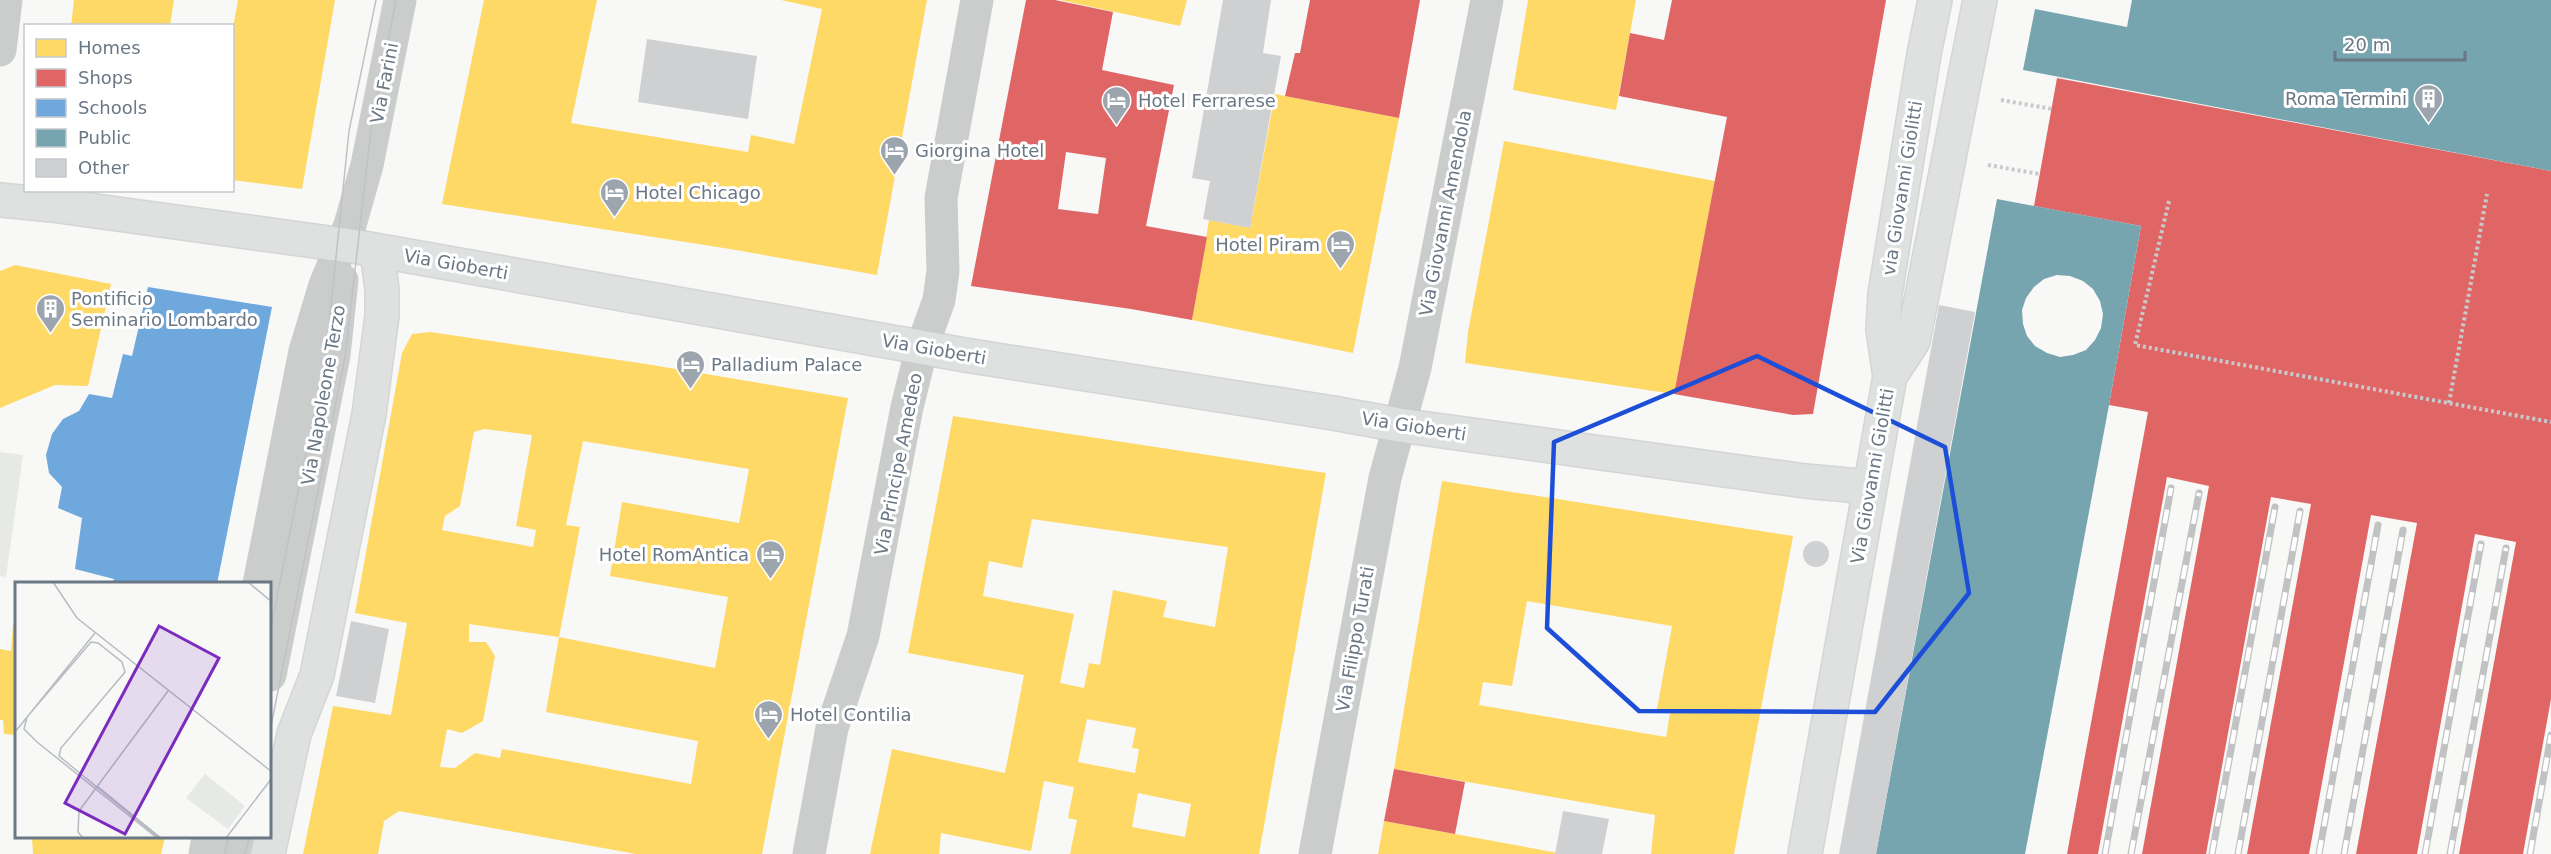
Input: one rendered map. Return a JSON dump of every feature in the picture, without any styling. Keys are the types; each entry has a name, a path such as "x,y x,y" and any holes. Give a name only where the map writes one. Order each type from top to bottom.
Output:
{"main road":[{"name":"via Giovanni Giolitti","path":"1890,376 1883,330 1885,294 1935,0"},
{"name":"Via Giovanni Giolitti","path":"1805,854 1890,376 1913,341 1980,0"},
{"name":"Via Gioberti","path":"0,200 52,205 343,245 922,347 1333,412 1399,425 1804,481 1870,487"},
{"path":"272,836 294,734 317,675 369,414 382,316 377,251"},
{"path":"268,854 271,839"}],"street":[{"path":"0,50 6,0"},
{"name":"Via Farini","path":"343,245 367,165 400,0"},
{"name":"Via Principe Amedeo","path":"809,854 832,728 864,636 907,407 922,347 939,300 943,264 940,226 941,198 977,0"},
{"name":"Via Giovanni Amendola","path":"1399,425 1415,368 1487,0"},
{"name":"Via Farini","path":"367,165 368,190 377,251"},
{"name":"Via Napoleone Terzo","path":"259,582 305,351 323,292 343,245"},
{"name":"Via Napoleone Terzo","path":"272,665 334,355 343,245"},
{"name":"Via Filippo Turati","path":"1315,854 1385,478 1399,425"},
{"path":"205,854 208,839"},
{"path":"233,854 237,839"}],"path":[{"path":"2000,99 2052,109"},
{"path":"1987,165 2040,174"},
{"path":"2449,403 2487,194"},
{"path":"2169,201 2135,345 2551,422"}],"highlighted area":[{"path":"1757,356 1945,447 1969,593 1875,712 1639,711 1547,628 1554,442"}],"shaded area":[{"path":"0,452 23,455 6,577 0,576"}],"building: Homes":[{"path":"74,0 174,0 170,24 71,24"},
{"path":"238,0 335,0 302,189 234,180 234,24"},
{"path":"484,0 597,0 571,123 748,152 751,135 794,144 822,9 781,0 927,0 877,275 730,249 442,204"},
{"path":"1060,0 1187,0 1180,26"},
{"path":"1528,0 1636,0 1616,110 1513,90"},
{"path":"1275,94 1399,118 1353,353 1192,320 1209,220 1250,228"},
{"path":"1504,141 1715,181 1674,394 1465,363 1468,332"},
{"name":"Pontificio Seminario Lombardo","path":"15,265 111,284 88,386 55,385 0,408 0,271"},
{"path":"430,332 646,364 848,398 762,854 636,854 399,811 384,821 378,854 303,854 333,706 391,715 407,623 355,613 402,353 412,334","holes":["484,429 532,435 516,526 536,530 533,547 442,530 445,516 460,506 474,432","583,441 749,469 739,523 622,502 610,576 728,597 715,668 559,637 580,527 566,525","469,624 559,637 546,712 698,741 691,784 502,749 500,758 475,753 455,768 440,767 447,729 462,733 483,721 495,656 486,642 469,642"]},
{"path":"953,416 1326,473 1259,854 1070,854 1077,820 1068,818 1074,787 1044,781 1031,851 941,833 939,854 870,854 892,749 1005,773 1024,675 908,653","holes":["1032,519 1228,547 1215,627 1163,617 1167,601 1113,590 1100,665 1089,663 1084,688 1060,683 1074,614 983,596 989,561 1022,568","1087,719 1136,728 1132,748 1139,749 1135,773 1078,762","1138,793 1191,804 1185,837 1132,827"]},
{"path":"1442,481 1793,536 1734,854 1651,854 1655,815 1394,769","holes":["1527,601 1672,626 1657,709 1670,713 1666,737 1479,705 1483,682 1512,686"]},
{"path":"13,624 15,624 15,735 4,734 3,720 0,720 0,649 11,651"},
{"path":"1384,821 1558,853 1558,854 1378,854"},
{"path":"32,839 165,839 161,854 33,854"}],"building: Shops":[{"path":"1026,0 1055,0 1113,12 1102,70 1174,85 1146,226 1207,237 1192,320 971,286","holes":["1066,152 1106,158 1098,214 1058,209"]},
{"path":"1310,0 1420,0 1399,118 1285,96 1295,53 1300,53"},
{"path":"1672,0 1886,0 1813,414 1793,415 1674,394 1727,117 1619,96 1630,33 1664,40"},
{"path":"2057,78 2551,171 2551,699 2523,854 2459,854 2516,542 2475,534 2417,854 2356,854 2417,523 2371,515 2309,854 2247,854 2311,504 2271,497 2206,854 2142,854 2209,486 2167,477 2098,854 2067,854 2148,412 2109,405 2141,226 2034,206"},
{"path":"1394,769 1465,782 1455,834 1384,821"}],"building: Schools":[{"path":"148,287 272,307 217,582 113,582 114,579 75,569 82,518 58,508 62,487 49,473 46,455 52,434 63,419 79,411 89,394 112,398 123,354 132,356"}],"building: Public":[{"name":"Roma Termini","path":"2132,0 2551,0 2551,171 2023,70 2035,9 2127,27"},
{"path":"1997,199 2141,226 2025,854 1876,854","holes":["2057,275 2070,276 2083,281 2093,289 2100,301 2103,314 2101,328 2095,340 2086,350 2060,357 2035,346 2027,336 2022,310 2026,298 2044,279"]}],"building: Other":[{"path":"1223,0 1271,0 1263,53 1281,56 1250,228 1203,219 1210,181 1192,178"},
{"path":"647,39 757,56 748,119 638,102"},
{"path":"1939,305 1975,312 1961,389 1876,854 1839,854"},
{"path":"1816,541 1825,545 1829,554 1825,563 1816,567 1807,563 1803,554 1807,545"},
{"path":"351,621 389,629 375,703 336,696"},
{"path":"1563,811 1609,819 1602,854 1555,854"}],"tram line":[{"path":"272,621 326,354 349,131 376,0"},
{"path":"272,721 345,357 371,130 396,0"},
{"path":"225,854 228,839"},
{"path":"245,854 249,839"}],"railway":[{"path":"2105,854 2171,488"},
{"path":"2131,854 2199,493"},
{"path":"2212,854 2275,507"},
{"path":"2238,854 2300,511"},
{"path":"2319,854 2378,525"},
{"path":"2344,854 2403,530"},
{"path":"2425,854 2481,544"},
{"path":"2450,854 2506,548"},
{"path":"2530,854 2551,735"}],"place":[{"name":"Roma Termini","path":"2428,124"},
{"name":"Hotel Ferrarese","path":"1117,126"},
{"name":"Giorgina Hotel","path":"894,176"},
{"name":"Hotel Chicago","path":"614,218"},
{"name":"Hotel Piram","path":"1341,270"},
{"name":"Pontificio Seminario Lombardo","path":"50,334"},
{"name":"Palladium Palace","path":"690,390"},
{"name":"Hotel RomAntica","path":"770,580"},
{"name":"Hotel Contilia","path":"769,740"}]}
